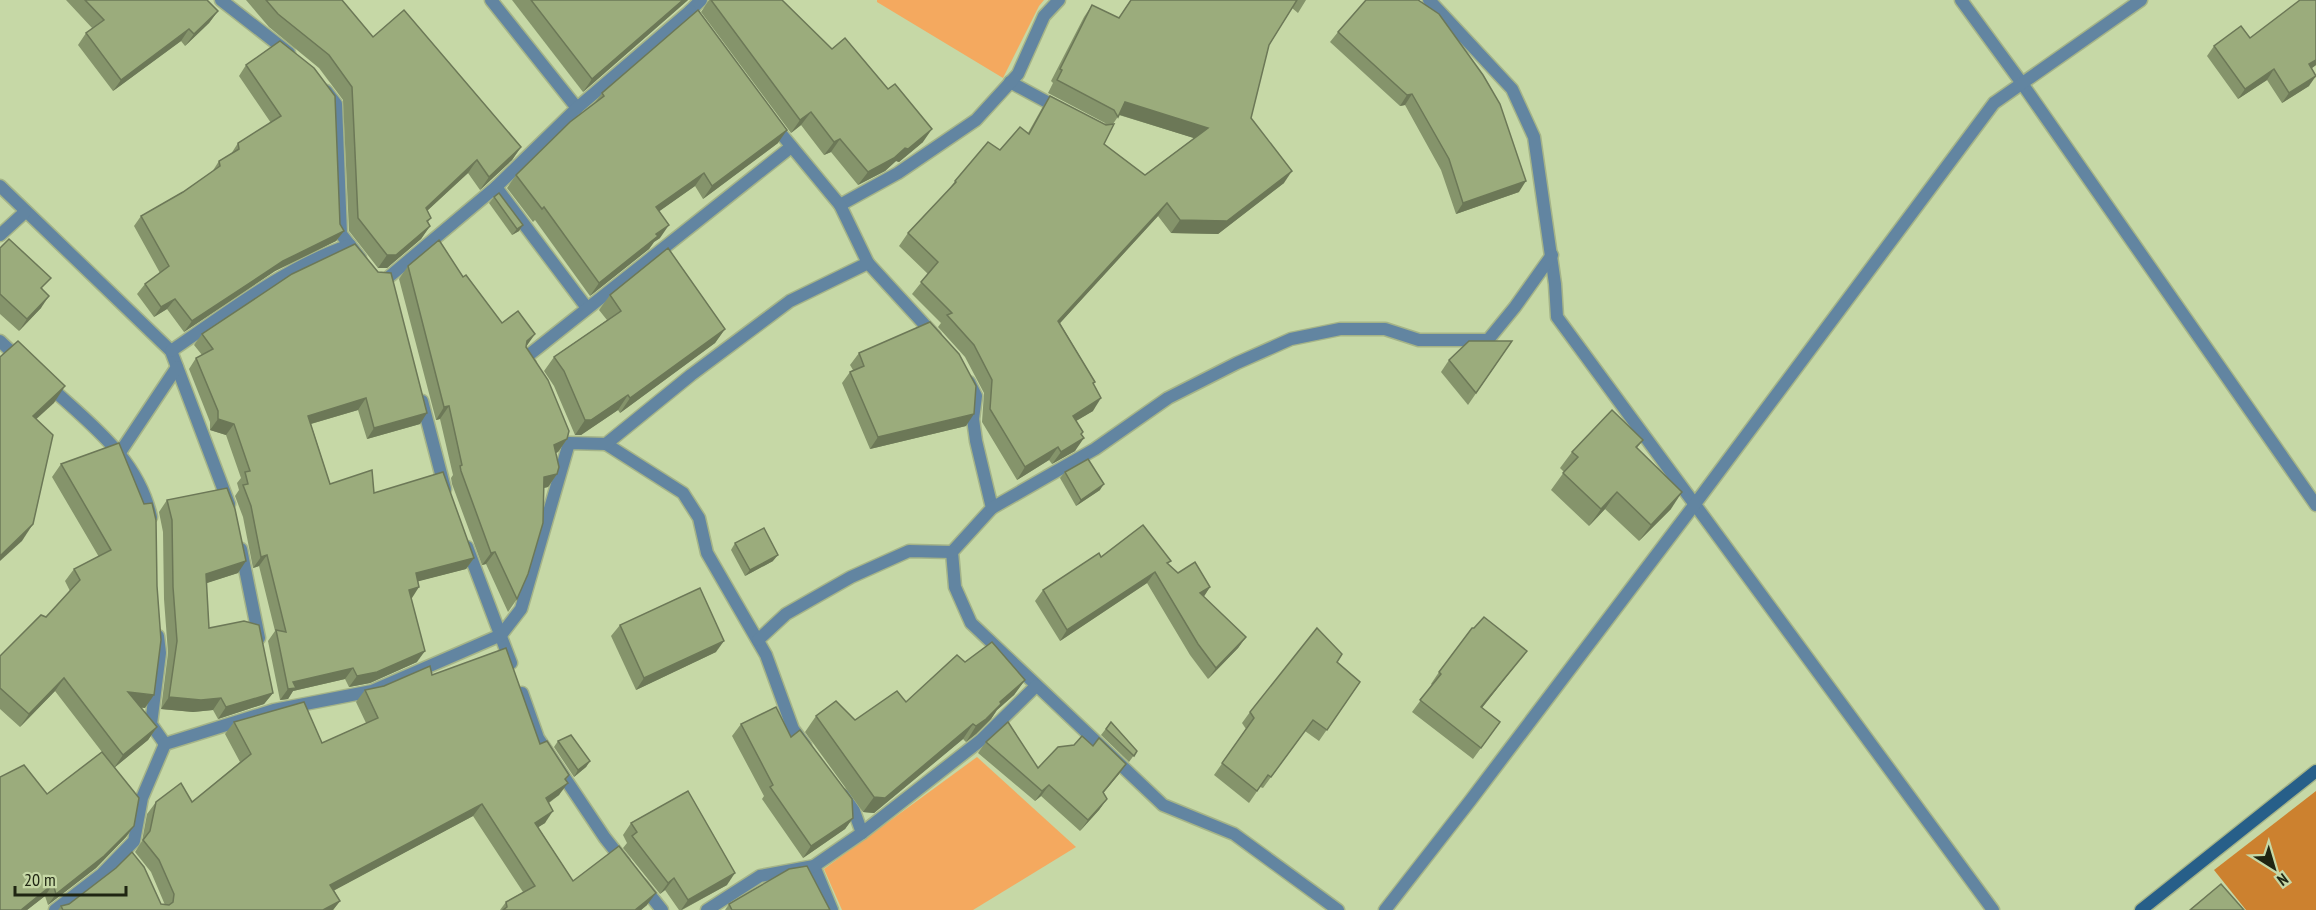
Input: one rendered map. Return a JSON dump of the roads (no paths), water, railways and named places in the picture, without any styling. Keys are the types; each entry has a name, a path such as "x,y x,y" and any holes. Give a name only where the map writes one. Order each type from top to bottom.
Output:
{"street":[{"path":"221,0 296,58"},
{"path":"491,0 577,108"},
{"path":"319,80 336,104 341,234 371,272 392,282 496,187 577,108 701,0"},
{"path":"840,206 898,173 976,120 1018,74 1044,16 1059,0"},
{"path":"1429,0 1512,89 1534,137 1552,255 1557,317 1993,910"},
{"path":"1961,0 2021,82 2316,505"},
{"path":"1385,910 1695,504 1994,103 2141,0"},
{"path":"690,11 710,38"},
{"path":"1010,82 1071,114"},
{"path":"764,111 840,206 868,263 943,345"},
{"path":"536,373 525,358 791,147"},
{"path":"0,186 171,351 235,519"},
{"path":"496,187 587,308"},
{"path":"0,236 25,212"},
{"path":"171,351 275,282 332,251 350,245"},
{"path":"1338,910 1234,834 1163,805 971,623 955,587 952,552 992,508 1095,449 1168,398 1291,339 1340,329 1385,329 1419,340 1488,340 1552,255"},
{"path":"606,444 691,375 790,301 868,263"},
{"path":"0,341 132,468 147,499 155,532"},
{"path":"119,454 177,367"},
{"path":"962,370 976,396 973,418 976,441 992,508"},
{"path":"418,387 448,497"},
{"path":"55,910 127,855 134,841 142,798 165,744 272,704 372,691 501,635 521,609 568,439 606,444 683,493 699,518 707,553 766,655 793,729 813,756"},
{"path":"464,539 538,738 605,838 662,910"},
{"path":"239,541 262,654"},
{"path":"758,640 786,614 860,573 909,551 952,552"},
{"path":"157,621 160,653 152,724 165,744"},
{"path":"707,910 760,876 814,866 862,833 981,740 1036,686"},
{"path":"2141,910 2316,771"},
{"path":"834,783 855,811 862,833"},
{"path":"814,866 832,910"}]}
